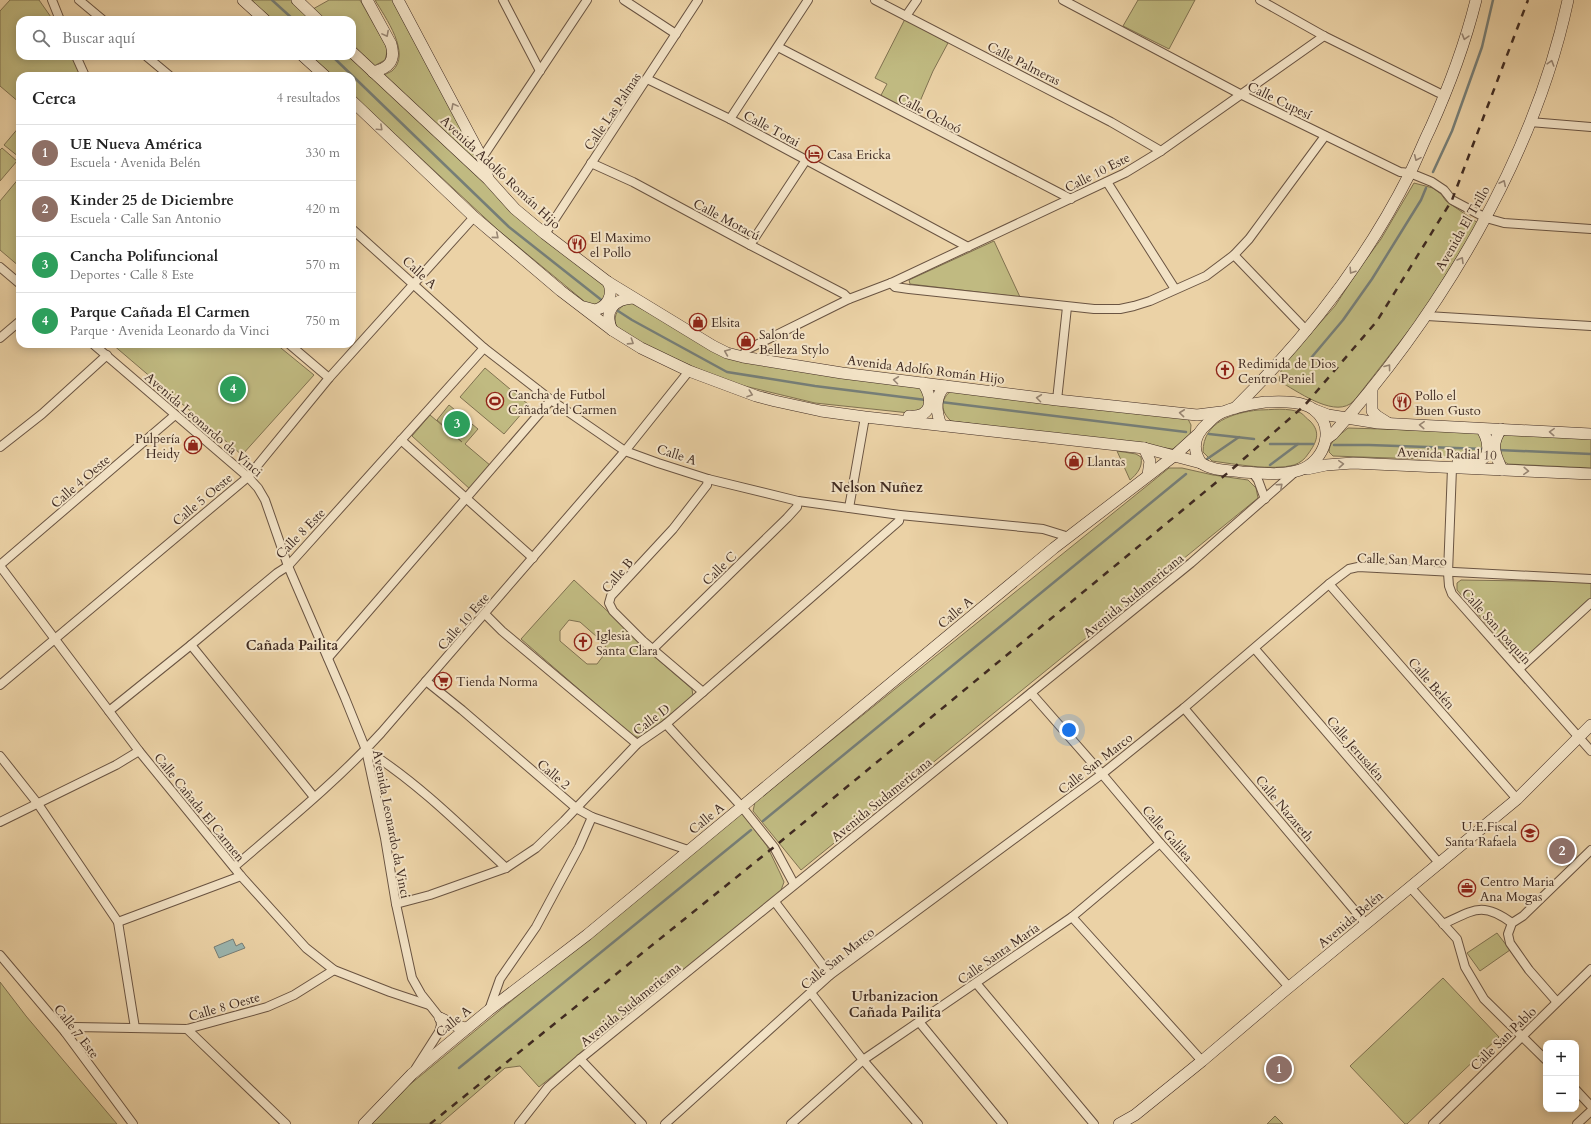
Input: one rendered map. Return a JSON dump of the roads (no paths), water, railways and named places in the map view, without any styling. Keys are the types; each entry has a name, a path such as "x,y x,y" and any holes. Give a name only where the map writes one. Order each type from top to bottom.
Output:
{"main road":[{"path":"243,0 260,16"},
{"path":"297,0 314,16"},
{"path":"367,0 391,44 393,52 390,63 373,72"},
{"path":"398,0 482,158 488,179"},
{"name":"Avenida El Trillo","path":"1298,471 1319,457 1325,442 1372,388 1427,316 1486,218 1509,171 1530,122 1550,66 1568,0"},
{"path":"1235,408 1265,378 1307,331 1345,281 1380,228 1410,173 1445,96 1461,50 1473,1"},
{"name":"Avenida Adolfo Román Hijo","path":"356,56 488,179 515,209 545,234 609,284 727,353 743,358 943,388 1197,415 1221,412 1235,408"},
{"path":"307,60 321,72"},
{"path":"356,105 474,217 561,291 641,348 689,371 775,402 865,417 940,421 1144,448 1198,463"},
{"path":"561,291 585,308 597,310 604,305 609,298 609,284"},
{"path":"611,327 610,313 613,306 618,301 631,298"},
{"path":"821,410 835,409 918,417 924,415 929,403 929,396 925,386"},
{"path":"940,421 937,404 943,388"},
{"path":"1372,388 1372,411 1388,423"},
{"name":"Avenida Radial 10","path":"1235,408 1248,404 1285,402 1305,405 1328,416 1346,419 1483,430 1591,434"},
{"path":"1313,410 1322,420 1326,431 1325,442"},
{"name":"Calle A","path":"364,1124 412,1074 467,1028 587,935 688,850 1069,537 1174,456 1197,435 1202,428 1221,412"},
{"path":"1429,467 1438,461 1480,461 1487,455 1488,447 1487,439 1483,430"},
{"path":"1500,431 1495,440 1494,448 1495,456 1501,466"},
{"path":"1197,435 1195,448 1198,463"},
{"path":"1144,448 1150,461 1152,472 1168,465 1198,463"},
{"name":"Avenida Radial 10","path":"1198,463 1222,470 1253,473 1298,471 1326,465 1353,463 1452,468 1501,466 1591,474"},
{"name":"Avenida Belén","path":"1121,1124 1135,1115 1202,1061 1517,799 1578,736 1591,725"},
{"path":"440,1018 459,1027 467,1028"}],"street":[{"path":"52,0 58,16"},
{"path":"79,0 98,16"},
{"path":"503,0 540,71"},
{"path":"482,158 587,0"},
{"path":"624,0 676,34"},
{"name":"Calle Las Palmas","path":"545,234 698,0"},
{"path":"730,119 808,0"},
{"name":"Calle Palmeras","path":"875,0 1111,122 1161,151"},
{"path":"906,16 917,0"},
{"name":"Calle Cupesí","path":"1062,0 1240,94 1325,136 1400,172 1410,173 1432,182 1444,190 1452,200 1486,218 1504,223 1591,228"},
{"path":"1260,0 1324,36 1445,96"},
{"name":"Calle 10 Este","path":"743,358 746,350 849,299 890,283 1107,182 1161,151 1324,36"},
{"name":"Calle Ochoó","path":"778,47 1071,199"},
{"path":"78,60 82,72"},
{"path":"151,60 165,72"},
{"name":"Calle Totai","path":"647,79 730,119 968,247"},
{"path":"1530,122 1591,127"},
{"path":"890,283 895,287 902,288 1094,309 1120,309 1150,301 1206,276 1234,254 1249,239 1325,136"},
{"path":"750,246 806,160"},
{"name":"Calle Motacú","path":"591,163 633,182 750,246 844,294 849,299"},
{"path":"1107,182 1175,289"},
{"name":"Calle 5 Oeste","path":"356,347 474,217"},
{"name":"Calle A","path":"356,233 484,348 551,400 625,450 658,464 708,479 798,501 900,515 1043,529 1069,537"},
{"path":"1234,254 1307,331"},
{"path":"0,267 16,281"},
{"path":"1057,400 1067,307"},
{"path":"1427,316 1591,326"},
{"path":"0,338 16,324"},
{"name":"Avenida Leonardo da Vinci","path":"98,348 248,477 258,488 265,500 288,566 366,750 385,838 396,904 412,978 429,1005 440,1018"},
{"path":"294,348 329,378"},
{"name":"Calle 5 Oeste","path":"0,684 248,477 355,348"},
{"name":"Calle 8 Este","path":"109,711 277,573 288,566 484,348"},
{"path":"0,448 42,414 107,355"},
{"name":"Calle 10 Este","path":"234,867 366,750 533,558 625,450 689,371"},
{"path":"328,658 551,400"},
{"name":"Calle 4 Oeste","path":"0,565 176,415"},
{"path":"849,508 865,417"},
{"path":"401,440 533,558"},
{"name":"Calle San Joaquín","path":"1452,468 1448,573 1449,586 1452,594 1591,751"},
{"name":"Avenida Sudamericana","path":"519,1124 548,1087 580,1059 1191,563 1298,471"},
{"path":"1253,473 1258,480 1265,499"},
{"name":"Calle B","path":"703,692 653,649 613,610 609,603 611,596 674,529 707,485 708,479"},
{"name":"Calle C","path":"653,649 787,518 797,507 798,501"},
{"name":"Calle D","path":"396,904 430,895 506,868 536,848 638,744 666,724 899,521 900,515"},
{"name":"Calle Cañada El Carmen","path":"0,565 139,751 241,876 306,948 334,970 390,992 429,1005"},
{"name":"Calle San Marco","path":"665,1124 830,975 1102,774 1255,649 1329,584 1349,570 1358,567 1448,573 1591,579"},
{"name":"Calle Belén","path":"1329,584 1517,799"},
{"path":"1519,669 1591,603"},
{"path":"485,614 502,631 638,744"},
{"path":"191,645 314,797"},
{"name":"Calle Jerusalén","path":"1255,649 1440,864"},
{"name":"Calle 2","path":"426,681 576,808 592,817 688,850"},
{"name":"Calle Galilea","path":"1031,693 1160,843 1289,988"},
{"name":"Calle Nazareth","path":"1184,708 1366,924"},
{"path":"666,724 742,807 774,847 794,884"},
{"path":"366,750 383,761 444,810 506,868"},
{"path":"0,822 116,765 139,751"},
{"path":"0,756 38,804 118,922 135,1028"},
{"path":"489,1010 500,979 536,926 579,847 592,817"},
{"name":"Calle Santa María","path":"791,1124 863,1060 920,1023 1072,917 1160,843"},
{"path":"1557,1002 1529,970 1510,943 1508,934 1512,923 1522,916 1591,850"},
{"path":"118,922 241,876"},
{"path":"1410,887 1457,939 1465,967 1484,999 1543,1057"},
{"path":"775,902 830,975"},
{"path":"1443,924 1468,913 1488,909 1498,913 1512,923"},
{"path":"1072,917 1202,1061"},
{"name":"Calle 7 Este","path":"0,955 65,1032 132,1124"},
{"name":"Calle San Pablo","path":"1433,1124 1591,969"},
{"name":"Calle 8 Oeste","path":"65,1032 75,1027 186,1030 266,1007 294,995 334,970"},
{"path":"976,983 1094,1124"},
{"path":"811,993 863,1060 918,1124"},
{"path":"412,1074 439,1032 441,1025 440,1018"},
{"path":"920,1023 1003,1124"},
{"path":"186,1030 286,1124"},
{"path":"580,1059 642,1124"},
{"path":"1579,1093 1591,1106"},
{"path":"1578,1124 1591,1111"}],"water":[{"path":"233,939 236,946 242,943 245,948 219,958 214,947"}],"waterway":[{"path":"272,0 290,16"},
{"path":"1433,172 1452,131 1482,47 1493,0"},
{"path":"336,60 349,72"},
{"path":"356,79 509,227 604,302"},
{"path":"1311,358 1343,320 1372,279 1421,200 1426,188"},
{"path":"615,309 632,320 727,372 815,386 926,400"},
{"path":"941,402 1186,432"},
{"path":"1209,434 1254,439"},
{"path":"1207,459 1239,437"},
{"path":"1270,444 1313,444"},
{"path":"1270,465 1298,444"},
{"path":"1334,445 1485,449"},
{"path":"1498,450 1591,454"},
{"path":"763,821 1186,474"},
{"path":"459,1068 751,830"}],"railway":[{"path":"430,1124 774,847 1230,471 1305,405 1377,321 1452,200 1528,0"}],"place":[{"name":"Casa Ericka","path":"814,154"},
{"name":"El Maximo el Pollo","path":"577,244"},
{"name":"Elsita","path":"698,322"},
{"name":"Salon de Belleza Stylo","path":"746,341"},
{"name":"Redimida de Dios Centro Peniel","path":"1225,370"},
{"name":"Parque Cañada El Carmen","path":"233,389"},
{"name":"Cancha de Futbol Cañada del Carmen","path":"495,401"},
{"name":"Pollo el Buen Gusto","path":"1402,402"},
{"name":"Cancha Polifuncional","path":"457,424"},
{"name":"Pulpería Heidy","path":"193,445"},
{"name":"Llantas","path":"1074,461"},
{"name":"Iglesia Santa Clara","path":"583,642"},
{"name":"Tienda Norma","path":"443,681"},
{"name":"U.E.Fiscal Santa Rafaela","path":"1530,833"},
{"name":"Kinder 25 de Diciembre","path":"1562,851"},
{"name":"Centro Maria Ana Mogas","path":"1467,888"},
{"name":"UE Nueva América","path":"1279,1069"}],"district":[{"name":"Nelson Nuñez","path":"877,487"},
{"name":"Cañada Pailita","path":"292,645"},
{"name":"Urbanizacion Cañada Pailita","path":"895,1004"}]}
